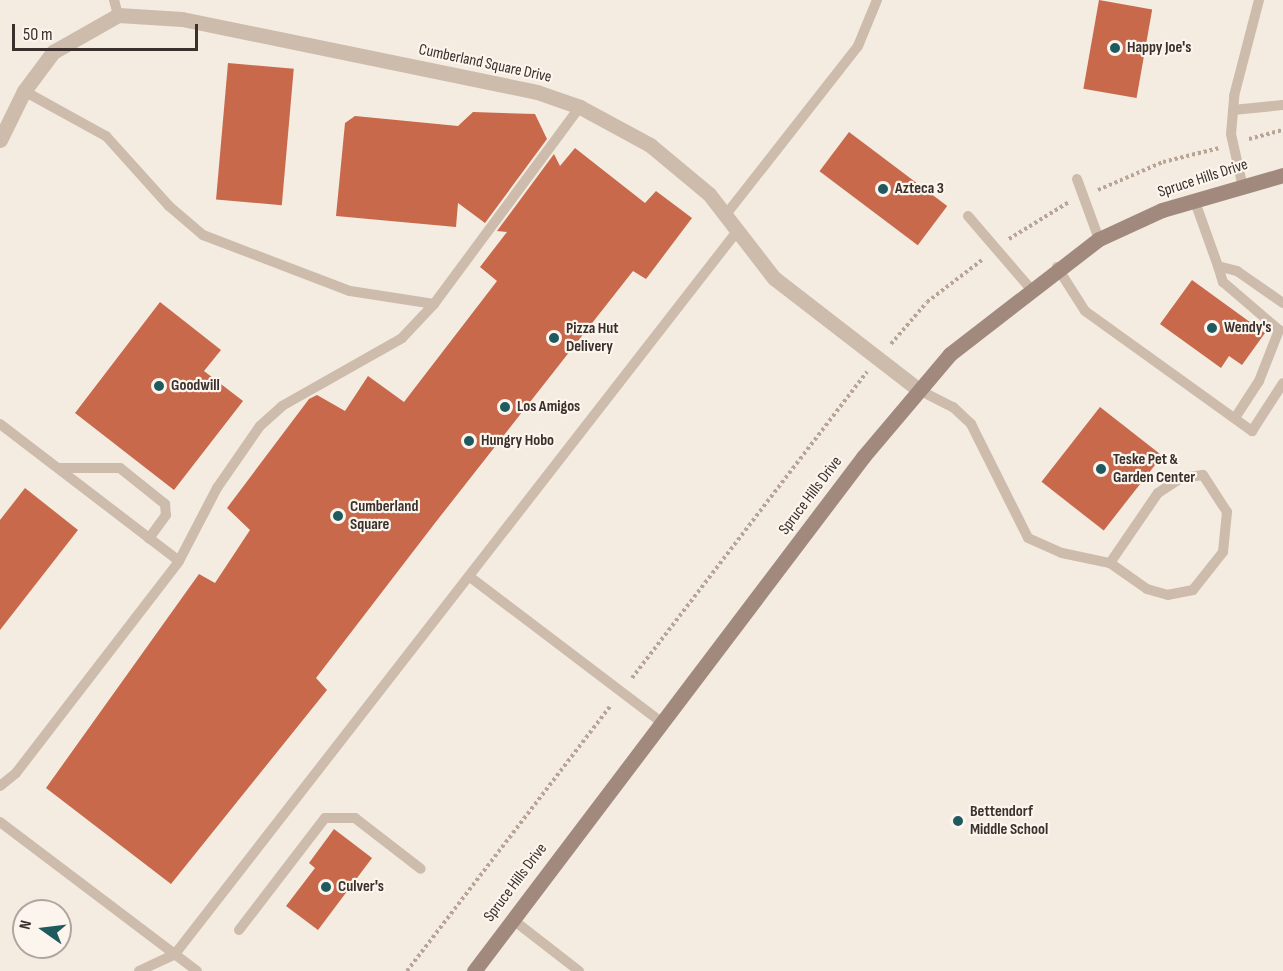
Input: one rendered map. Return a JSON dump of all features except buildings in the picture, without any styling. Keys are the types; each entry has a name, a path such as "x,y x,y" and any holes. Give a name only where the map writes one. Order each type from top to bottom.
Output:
{"main road":[{"name":"Spruce Hills Drive","path":"474,971 661,722 919,390 950,354 1029,287 1099,239 1194,199 1242,183 1283,175"}],"street":[{"name":"Cumberland Square Drive","path":"0,140 24,91 53,52 116,7 537,92 580,107 650,146 709,194 735,234 774,278 919,390"}],"lane":[{"path":"724,217 858,46 877,0"},
{"path":"1242,183 1233,144 1233,110 1259,0"},
{"path":"24,91 106,136 168,206 203,235 350,291 434,304"},
{"path":"1233,110 1283,105"},
{"path":"0,786 16,773 179,561 217,488 260,426 282,406 402,338 434,304 580,107"},
{"path":"1077,179 1099,239"},
{"path":"1194,199 1223,282 1279,330 1259,381 1235,418"},
{"path":"968,216 1029,287"},
{"path":"139,971 175,954 735,234"},
{"path":"1218,266 1237,271 1283,303"},
{"path":"1057,267 1085,311 1252,431 1283,383"},
{"path":"919,390 952,406 971,424 1028,538 1062,553 1110,563 1147,589 1168,595 1193,590 1223,552 1227,512 1218,492 1203,475 1182,478 1158,493 1110,563"},
{"path":"0,424 179,561"},
{"path":"59,468 104,465 129,475 165,504 166,515 149,538"},
{"path":"470,577 661,722"},
{"path":"239,930 325,818 355,818 422,869"},
{"path":"0,822 197,971"},
{"path":"512,919 579,971"}],"path":[{"path":"406,971 878,359 927,302 997,249 1083,196 1163,162 1283,130"}],"place":[{"name":"Happy Joe's","path":"1115,48"},
{"name":"Azteca 3","path":"883,189"},
{"name":"Wendy's","path":"1212,328"},
{"name":"Pizza Hut Delivery","path":"554,338"},
{"name":"Goodwill","path":"159,386"},
{"name":"Los Amigos","path":"505,407"},
{"name":"Hungry Hobo","path":"469,441"},
{"name":"Teske Pet & Garden Center","path":"1101,469"},
{"name":"Cumberland Square","path":"338,516"},
{"name":"Bettendorf Middle School","path":"958,821"},
{"name":"Culver's","path":"326,887"}]}
